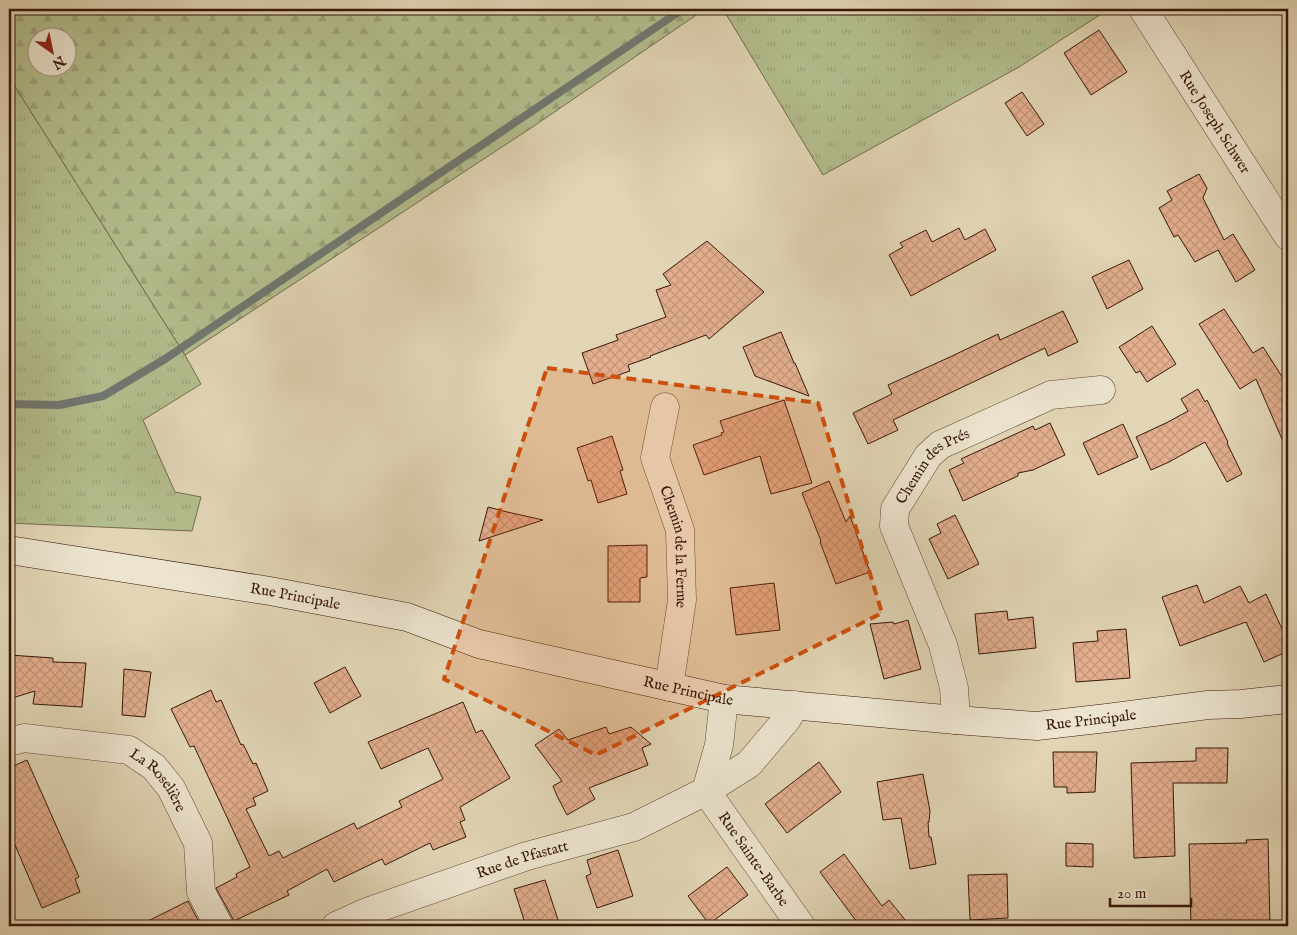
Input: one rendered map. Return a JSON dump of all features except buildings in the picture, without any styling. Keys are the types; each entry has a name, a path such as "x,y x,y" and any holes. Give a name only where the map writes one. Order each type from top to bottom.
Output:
{"street":[{"name":"Rue Joseph Schwer","path":"1143,9 1285,225"},
{"name":"Chemin des Prés","path":"956,720 954,688 943,645 894,526 895,509 928,456 940,445 1051,395 1101,390"},
{"name":"Chemin de la Ferme","path":"665,407 655,458 680,530 682,600 669,687"},
{"name":"Rue Principale","path":"9,550 270,591 408,617 479,644 724,699 1037,726 1208,704 1241,704 1288,699"},
{"name":"Rue Principale","path":"9,564 99,563"},
{"path":"706,791 719,746 724,699"},
{"name":"Rue de Pfastatt","path":"336,926 367,912 527,856 634,828 706,791 749,764 787,719 795,704"},
{"name":"La Roselière","path":"9,742 24,738 129,750 154,767 171,788 198,843 201,892 219,926"},
{"name":"Rue Sainte-Barbe","path":"706,791 801,926"}],"highlighted area":[{"path":"547,368 818,403 882,613 596,755 444,679"}],"green space":[{"path":"9,9 705,9 534,126 185,355 9,77"},
{"path":"723,9 1109,9 1019,67 823,175"},
{"path":"9,77 185,355 201,384 143,420 175,492 201,497 192,531 9,523"}],"waterway":[{"path":"9,404 59,405 103,396 165,359 683,9"}]}
